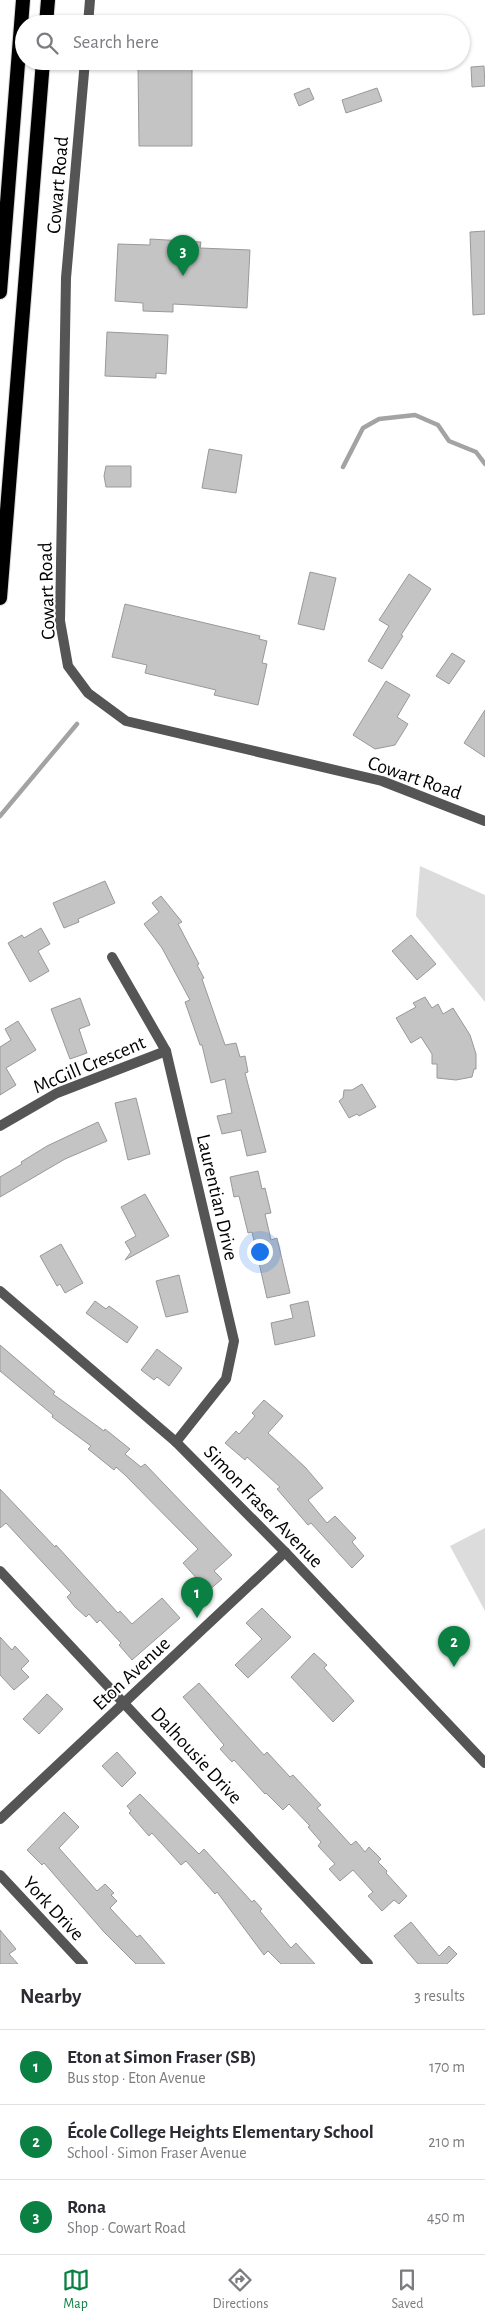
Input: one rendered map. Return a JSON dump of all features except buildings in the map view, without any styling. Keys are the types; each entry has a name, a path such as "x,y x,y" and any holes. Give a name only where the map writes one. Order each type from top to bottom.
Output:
{"highway":[{"path":"21,15 22,0"},
{"path":"47,15 48,0"},
{"path":"0,292 17,70"},
{"path":"0,598 42,70"}],"street":[{"path":"89,15 90,0"},
{"name":"Cowart Road","path":"84,70 66,278 60,621 68,666 88,693 126,721 382,781 485,821"},
{"name":"Laurentian Drive","path":"112,957 166,1051 234,1341 226,1379 176,1442"},
{"name":"McGill Crescent","path":"0,1126 57,1093 166,1051"},
{"name":"Simon Fraser Avenue","path":"0,1292 176,1442 285,1552 485,1763"},
{"name":"Eton Avenue","path":"0,1819 285,1552"},
{"name":"Dalhousie Drive","path":"0,1571 368,1964"},
{"name":"York Drive","path":"0,1875 83,1964"}],"shaded area":[{"path":"420,866 485,895 485,1002 416,916"},
{"path":"485,1528 485,1611 450,1546"}],"waterway":[{"path":"343,467 363,428 379,419 415,415 438,425 449,441 476,452 485,464"},
{"path":"0,816 77,724"}],"place":[{"name":"Rona","path":"183,276"},
{"name":"Eton at Simon Fraser (SB)","path":"197,1618"},
{"name":"École College Heights Elementary School","path":"454,1667"}]}
